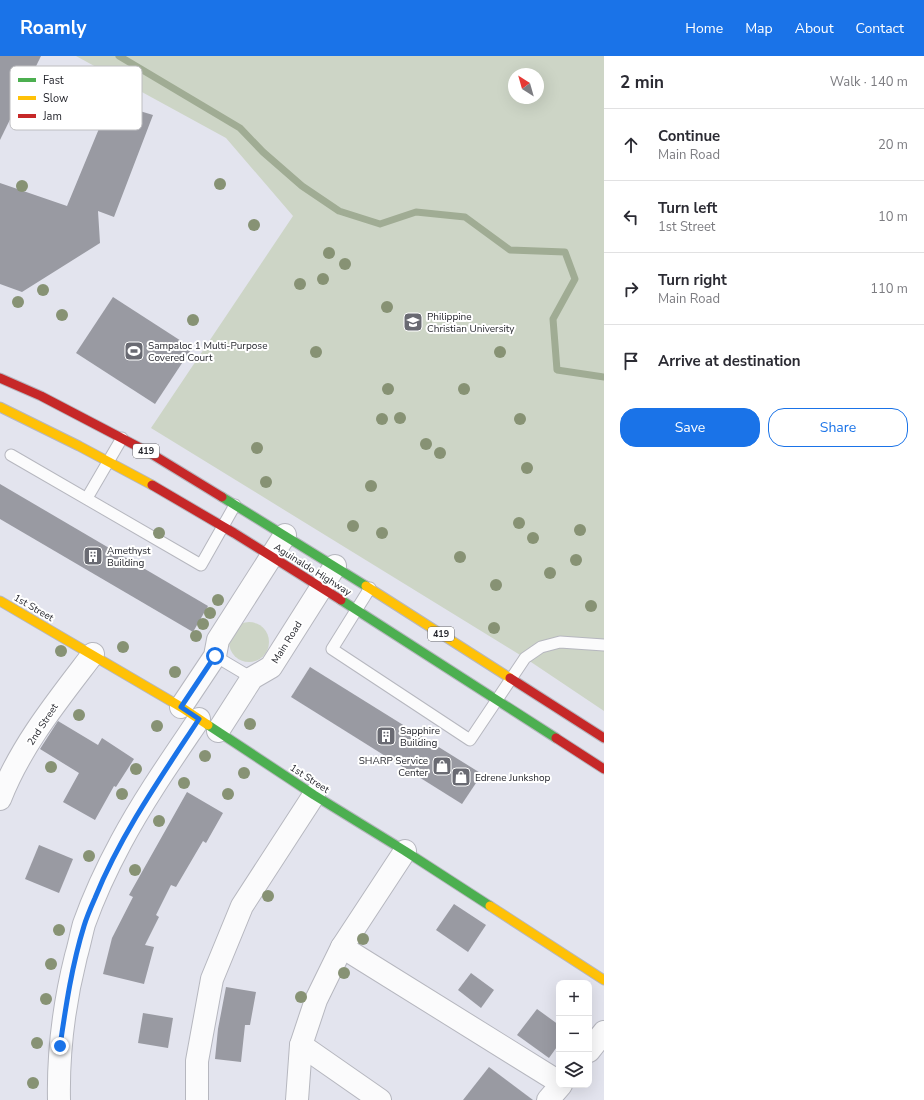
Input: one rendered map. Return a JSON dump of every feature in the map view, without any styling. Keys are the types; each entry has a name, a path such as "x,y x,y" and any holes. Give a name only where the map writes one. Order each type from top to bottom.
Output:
{"main road":[{"name":"Aguinaldo Highway","path":"0,378 41,396 150,453 286,535 604,738"},
{"name":"Aguinaldo Highway","path":"0,407 108,461 222,527 356,609 604,769"},
{"name":"1st Street","path":"0,600 190,713 314,795 405,851 604,980"}],"street":[{"path":"59,1100 58,1079 60,1046 65,1010 70,982 84,925 103,879 122,841 152,790 190,713 215,656 218,640 286,535"},
{"name":"Main Road","path":"218,731 252,678 271,666 334,566"},
{"name":"2nd Street","path":"0,799 4,774 45,716 93,654"},
{"path":"197,1100 197,1061 212,979 242,906 314,795"},
{"path":"297,1100 301,1045 316,1000 342,947 405,851"},
{"path":"342,947 556,1080"},
{"path":"592,1047 604,1032"},
{"path":"301,1045 380,1100"},
{"path":"548,1100 558,1088"}],"lane":[{"path":"86,498 122,438"},
{"path":"11,455 201,564 235,505"},
{"path":"370,588 332,649 470,740 525,658 541,647 560,642 604,645"},
{"path":"215,656 252,678"}],"green space":[{"name":"Philippine Christian University","path":"76,56 604,56 604,711 525,658 151,428 293,216 226,138 142,92 142,66 94,66"},
{"path":"249,622 257,624 263,628 267,634 269,642 267,650 263,656 257,660 249,662 241,660 235,656 231,650 229,642 231,634 235,628 241,624"}],"building":[{"path":"0,56 41,56 36,66 10,66 10,120 0,140"},
{"path":"142,112 153,115 114,217 98,211 100,243 22,292 0,284 0,183 67,206 98,130 142,130"},
{"name":"Sampaloc 1 Multi-Purpose Covered Court","path":"113,297 192,348 155,404 76,353"},
{"name":"Amethyst Building","path":"0,484 208,606 193,632 0,519"},
{"name":"Sapphire Building","path":"310,667 482,774 462,804 291,697"},
{"path":"58,721 98,745 102,738 134,759 116,787 114,786 95,820 63,802 79,773 40,749"},
{"path":"187,792 223,813 206,843 203,841 176,887 171,885 156,915 159,917 145,945 154,947 144,984 103,974 112,938 133,897 129,895"},
{"path":"39,845 73,859 59,893 25,879"},
{"path":"454,904 486,925 468,952 436,930"},
{"path":"471,973 494,990 481,1008 458,990"},
{"path":"226,987 256,992 250,1025 245,1025 241,1062 215,1059 218,1029"},
{"path":"537,1009 556,1023 556,1048 549,1058 517,1035"},
{"path":"143,1013 173,1018 168,1048 138,1043"},
{"path":"489,1067 533,1100 463,1100"}],"waterway":[{"path":"119,56 136,66"},
{"path":"142,70 240,128 263,152 302,186 339,211 380,224 416,212 465,217 510,250 565,252 575,279 553,319 557,370 604,377"}],"traffic: fast":[{"path":"222,497 366,586"},
{"path":"341,600 556,738"},
{"path":"208,725 314,795 490,906"}],"traffic: slow":[{"path":"0,407 79,446 152,485"},
{"path":"366,586 510,678"},
{"path":"0,601 181,707 208,725"},
{"path":"490,906 604,980"}],"traffic: jam":[{"path":"0,378 41,396 150,453 222,497"},
{"path":"152,485 234,533 341,600"},
{"path":"510,678 604,738"},
{"path":"556,738 604,769"}],"place":[{"name":"Philippine Christian University","path":"413,322"},
{"name":"Sampaloc 1 Multi-Purpose Covered Court","path":"134,351"},
{"name":"Amethyst Building","path":"93,556"},
{"name":"Sapphire Building","path":"386,736"},
{"name":"SHARP Service Center","path":"442,766"},
{"name":"Edrene Junkshop","path":"461,777"}],"route":[{"path":"60,1046 70,982 84,925 103,879 122,841 152,790 199,719 181,707 215,656"}]}
